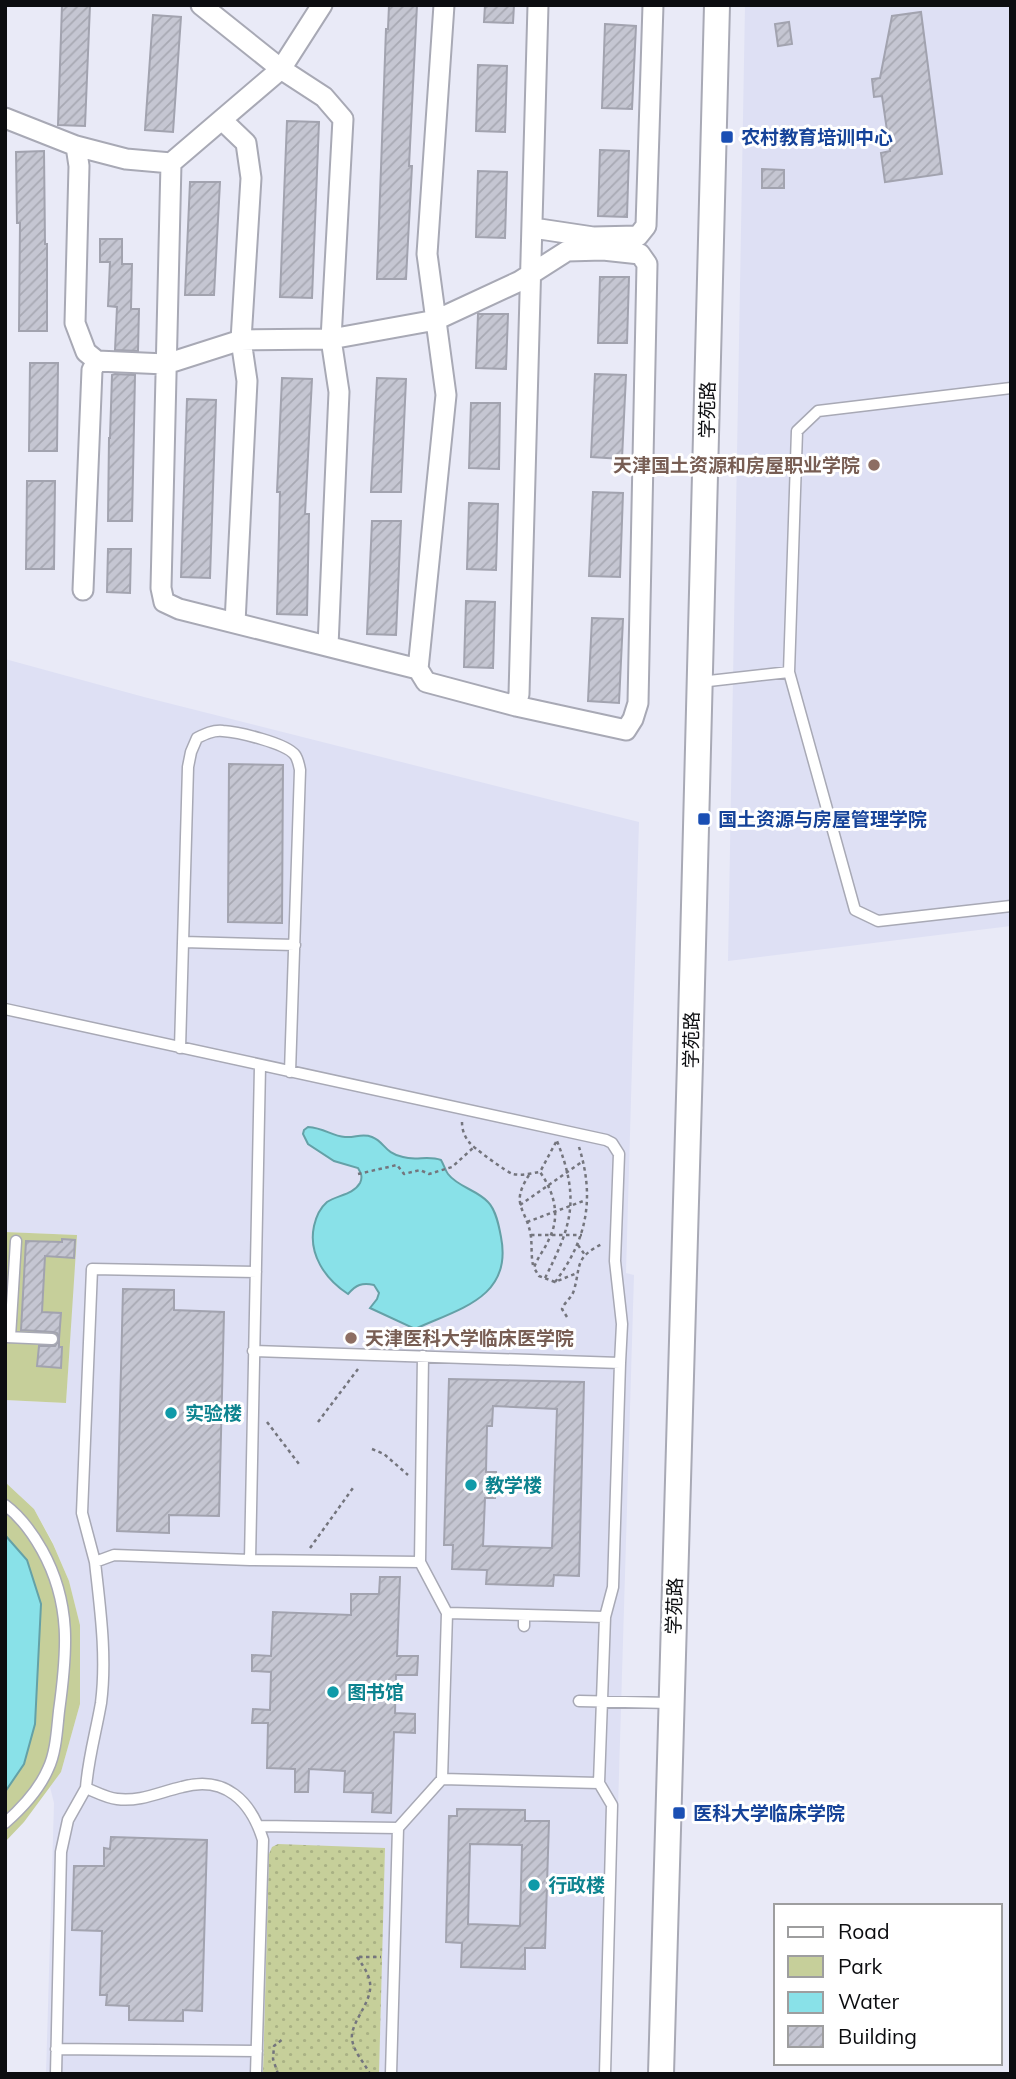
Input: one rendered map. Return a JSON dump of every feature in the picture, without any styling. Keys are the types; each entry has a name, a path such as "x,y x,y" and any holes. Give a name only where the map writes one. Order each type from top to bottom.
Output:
{"street":[{"path":"201,5 281,69 324,97 343,119 331,338 339,392 328,646"},
{"path":"5,118 76,146 126,159 171,163 281,69 322,5"},
{"path":"76,146 79,166 75,323 86,352 97,361 166,364 242,340 331,338 436,320 520,281 568,251 603,250 640,254 648,264 638,703 626,730 516,706 426,682 418,669 446,395 436,320 427,254 444,5"},
{"path":"516,706 519,694 538,5"},
{"path":"533,228 593,237 638,236 646,226 653,5"},
{"name":"学苑路","path":"660,2074 665,1703 702,5"},
{"name":"学苑路","path":"649,2074 690,1090 717,5"},
{"path":"222,120 246,143 251,178 242,340 247,381 235,623"},
{"path":"171,163 161,588 164,602 179,609 418,669"},
{"path":"83,590 92,370 97,361"}],"lane":[{"path":"1011,388 818,411 797,431 789,672 855,911 878,921 1011,906"},
{"path":"699,682 789,672"},
{"path":"180,1048 188,767 197,738 221,730 277,743 289,749 297,757 300,770 290,1072"},
{"path":"183,942 295,944"},
{"path":"5,1009 606,1140 612,1143 619,1154 615,1243 622,1324 613,1587 605,1617 599,1783 612,1805 605,2074"},
{"path":"250,1560 260,1066"},
{"path":"16,1241 8,1337 52,1339"},
{"path":"56,2074 61,1852 68,1821 86,1788 88,1762 101,1702 103,1657 100,1605 94,1562 82,1513 92,1269 256,1272"},
{"path":"253,1351 620,1363"},
{"path":"391,2074 398,1828 442,1779 447,1613 420,1562 423,1356"},
{"path":"5,1505 35,1538 50,1564 61,1591 65,1619 63,1677 50,1766 39,1786 5,1823"},
{"path":"94,1562 114,1555 420,1562"},
{"path":"447,1613 524,1621 605,1617"},
{"path":"579,1701 665,1703"},
{"path":"519,1781 520,1769"},
{"path":"442,1779 599,1783"},
{"path":"86,1788 116,1799 142,1798 183,1786 207,1783 224,1788 242,1800 258,1826 263,1840 256,2074"},
{"path":"258,1826 398,1828"},
{"path":"56,2049 257,2051"}],"path":[{"path":"463,1109 462,1127 473,1148 512,1174 540,1172"},
{"path":"555,1282 582,1235 587,1182 573,1133"},
{"path":"540,1172 556,1140 568,1172 570,1206 566,1235 545,1279"},
{"path":"358,1174 397,1165 404,1174 420,1170 429,1174 452,1167 473,1148"},
{"path":"520,1205 583,1161"},
{"path":"534,1268 551,1235 556,1211 549,1185 540,1172"},
{"path":"530,1173 520,1188 520,1205 530,1235 534,1268 539,1276 555,1282 577,1273"},
{"path":"526,1222 586,1200"},
{"path":"530,1235 582,1235"},
{"path":"567,1317 562,1309 574,1290 581,1259 603,1244 615,1243"},
{"path":"578,1245 585,1255"},
{"path":"318,1422 367,1354"},
{"path":"252,1411 268,1423 299,1464"},
{"path":"372,1449 384,1454 409,1476 421,1479"},
{"path":"303,1561 312,1543 352,1488"},
{"path":"370,2074 359,2057 352,2038 371,1985 367,1971 357,1957 395,1957"},
{"path":"278,2074 273,2059 274,2046 284,2038"}],"shaded area":[{"name":"天津国土资源和房屋职业学院","path":"745,5 1011,5 1011,926 728,961"},
{"name":"天津医科大学临床医学院","path":"5,659 144,697 639,822 626,1273 634,1275 610,2074 46,2074 54,1803 50,1787 61,1772 80,1704 80,1625 69,1581 52,1541 34,1509 5,1482 5,1400 66,1403 76,1235 5,1232"}],"green space":[{"path":"5,1232 77,1235 66,1403 5,1400"},
{"path":"5,1482 34,1509 69,1581 80,1625 80,1704 61,1772 24,1822 5,1842"},
{"path":"278,1844 385,1848 379,2074 263,2074 269,1854 272,1847"}],"water":[{"path":"308,1127 340,1136 372,1137 392,1153 403,1157 441,1160 452,1178 484,1198 491,1205 498,1223 503,1258 499,1274 490,1288 464,1307 415,1329 370,1308 379,1293 374,1285 360,1285 348,1294 332,1281 316,1256 314,1226 325,1204 357,1187 361,1175 358,1168 334,1161 308,1144 303,1134"},
{"path":"5,1535 27,1560 41,1604 35,1724 24,1764 5,1792"}],"building":[{"path":"62,5 90,5 85,126 58,125"},
{"path":"389,5 417,5 406,279 377,279"},
{"path":"485,5 514,5 513,23 484,22"},
{"path":"921,12 942,174 885,182 881,153 890,151 882,96 874,97 872,79 880,78 892,16"},
{"path":"153,15 181,17 173,132 145,130"},
{"path":"789,22 792,44 778,46 775,24"},
{"path":"605,24 636,26 632,109 602,108"},
{"path":"478,65 507,66 505,132 476,131"},
{"path":"287,121 319,122 312,298 280,297"},
{"path":"600,150 629,151 627,217 598,216"},
{"path":"44,151 47,331 19,331 20,223 17,223 16,152"},
{"path":"762,169 784,170 784,188 762,188"},
{"path":"478,171 507,172 505,238 476,237"},
{"path":"190,182 220,182 214,295 185,295"},
{"path":"100,239 122,239 122,264 132,264 131,309 139,309 138,351 115,350 117,307 108,306 110,262 100,262"},
{"path":"600,277 629,277 627,343 598,343"},
{"path":"478,314 508,314 506,369 476,368"},
{"path":"30,363 58,363 57,451 29,451"},
{"path":"595,374 626,375 622,459 591,457"},
{"path":"112,375 135,375 132,521 108,521"},
{"path":"282,378 312,379 305,514 309,514 307,615 277,614 280,492 277,492"},
{"path":"377,378 406,379 401,492 371,492"},
{"path":"187,399 216,400 210,578 181,577"},
{"path":"471,403 500,403 499,469 469,468"},
{"path":"27,481 55,481 54,569 26,569"},
{"path":"593,492 623,493 620,577 589,576"},
{"path":"469,503 498,504 496,570 467,569"},
{"path":"372,521 401,521 396,635 367,634"},
{"path":"108,549 131,549 130,593 107,592"},
{"path":"466,601 495,602 493,668 464,667"},
{"path":"592,618 623,619 619,703 588,701"},
{"path":"229,764 283,765 282,923 228,922"},
{"path":"62,1239 75,1240 74,1258 45,1256 42,1312 61,1313 59,1339 57,1333 53,1332 21,1330 26,1241 62,1242"},
{"name":"实验楼","path":"123,1289 174,1290 174,1310 224,1312 219,1516 169,1515 169,1533 117,1531"},
{"path":"59,1340 59,1347 62,1347 61,1368 37,1366 39,1346 55,1346"},
{"name":"教学楼","path":"449,1379 584,1382 579,1576 554,1575 553,1586 486,1584 487,1570 452,1569 453,1545 444,1545","holes":["493,1406 557,1409 552,1548 483,1546 485,1498 495,1498 496,1472 486,1472 487,1426 492,1426"]},
{"name":"图书馆","path":"380,1577 400,1577 397,1656 418,1656 417,1675 396,1675 395,1713 415,1714 415,1733 394,1732 391,1813 372,1812 373,1793 344,1792 345,1771 309,1769 308,1792 295,1792 295,1769 267,1768 268,1723 252,1723 253,1709 270,1710 271,1672 252,1671 252,1655 271,1656 273,1612 351,1615 351,1594 379,1594"},
{"name":"行政楼","path":"457,1809 525,1810 525,1821 549,1821 545,1948 525,1948 525,1969 461,1967 462,1943 446,1942 449,1816 457,1816","holes":["470,1844 522,1845 520,1926 468,1924"]},
{"path":"111,1837 207,1840 202,2011 183,2010 183,2021 129,2020 129,2006 106,2005 107,1995 100,1995 102,1931 72,1930 74,1866 104,1866 104,1848 110,1849"}],"place":[{"name":"农村教育培训中心","path":"727,137"},
{"name":"天津国土资源和房屋职业学院","path":"874,465"},
{"name":"国土资源与房屋管理学院","path":"704,819"},
{"name":"天津医科大学临床医学院","path":"351,1338"},
{"name":"实验楼","path":"171,1413"},
{"name":"教学楼","path":"471,1485"},
{"name":"图书馆","path":"333,1692"},
{"name":"医科大学临床学院","path":"679,1813"},
{"name":"行政楼","path":"534,1885"}]}
